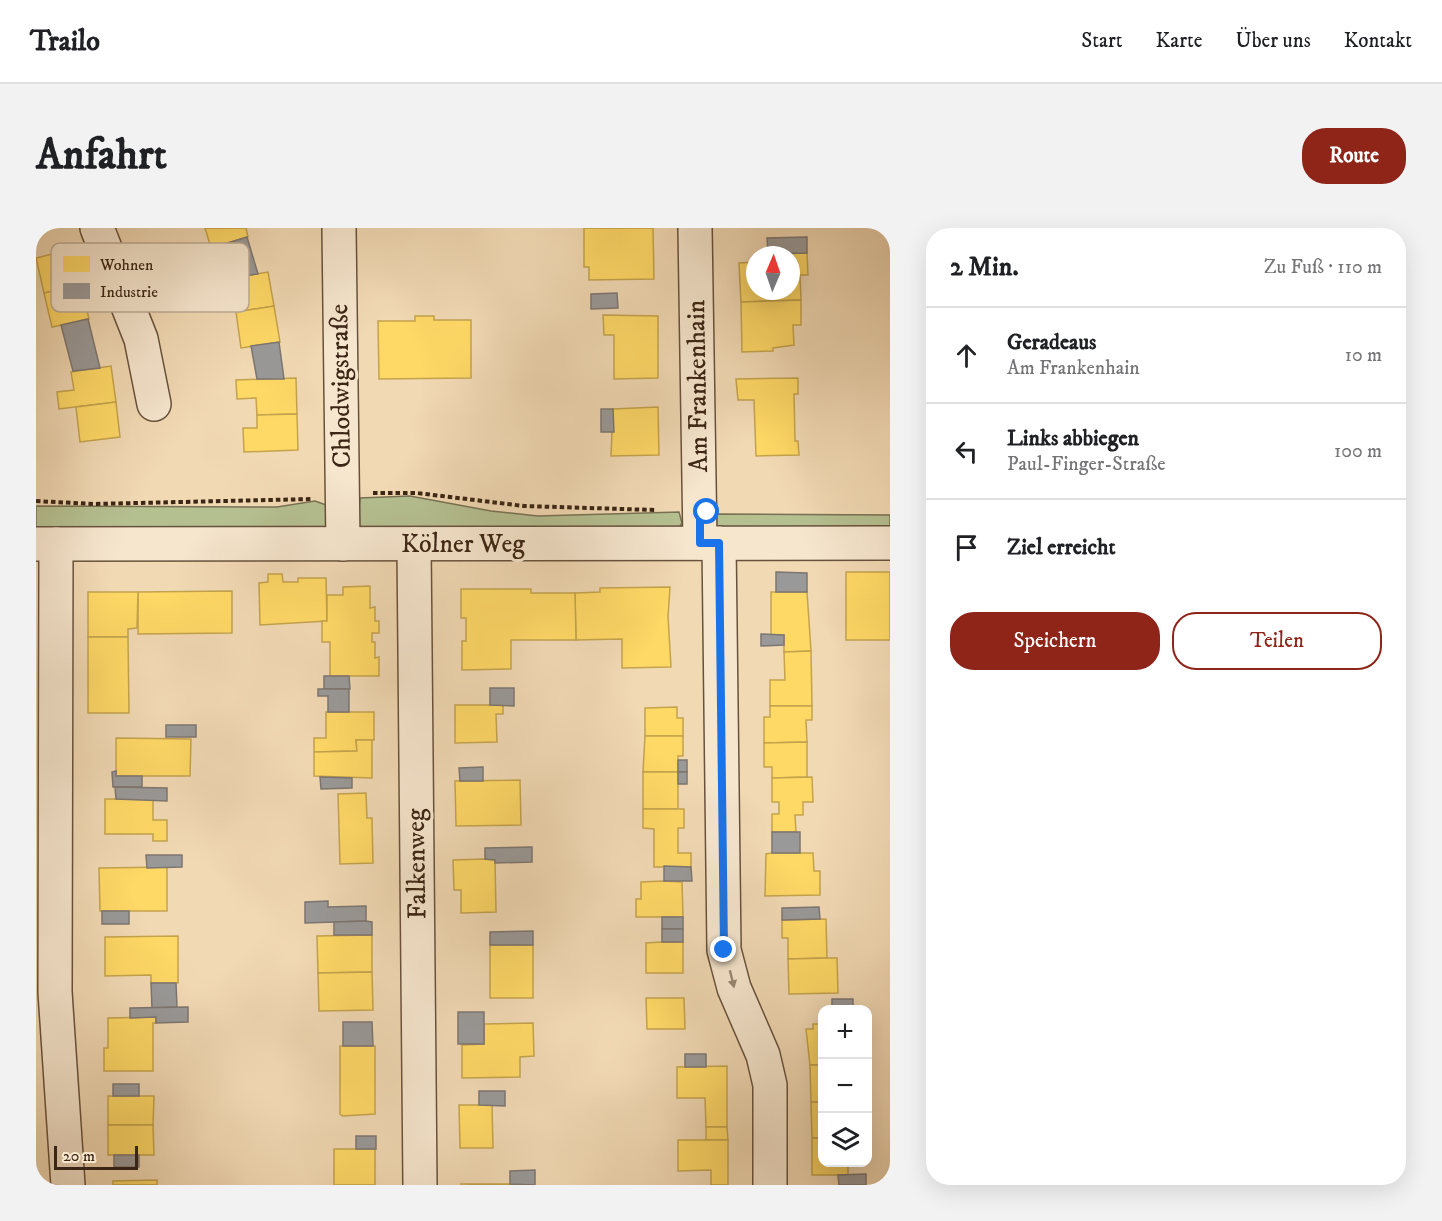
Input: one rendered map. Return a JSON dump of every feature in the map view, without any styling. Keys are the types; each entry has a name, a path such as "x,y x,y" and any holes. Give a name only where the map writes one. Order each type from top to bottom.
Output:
{"street":[{"path":"97,228 103,243"},
{"name":"Chlodwigstraße","path":"339,228 343,544"},
{"name":"Am Frankenhain","path":"695,228 724,950 734,988 763,1055 770,1085 770,1185"},
{"path":"130,312 141,339 154,404"},
{"name":"Kölner Weg","path":"46,544 414,544 706,533 890,543"},
{"path":"46,544 55,992 68,1185"},
{"name":"Falkenweg","path":"414,544 420,1185"}],"path":[{"path":"36,501 93,504 417,493 706,533"}],"green space":[{"path":"410,496 491,511 538,516 679,512 682,523 679,528 357,528 360,498"},
{"path":"315,501 329,506 331,527 248,531 36,530 36,506 277,507"},
{"path":"717,514 890,515 890,529 716,530"}],"building: Wohnen":[{"path":"205,228 246,228 248,237 228,243 210,243"},
{"path":"584,228 653,228 654,279 589,280 589,267 584,267"},
{"path":"800,253 807,253 808,275 800,275"},
{"path":"51,254 51,291 44,293 36,258"},
{"path":"739,263 746,263 746,300 800,300 800,275 801,300 741,302"},
{"path":"268,272 274,306 249,310 249,275"},
{"path":"51,291 51,312 87,312 89,319 52,327 44,293"},
{"path":"801,300 801,325 793,325 794,345 773,348 773,351 742,352 741,302"},
{"path":"274,306 280,342 241,348 236,312 249,312 249,310"},
{"path":"603,315 658,316 658,378 614,379 614,335 604,335"},
{"path":"415,316 434,316 434,320 471,320 471,378 379,379 378,321 415,321"},
{"path":"111,366 116,402 59,409 57,392 74,390 71,372"},
{"path":"296,378 297,414 257,415 256,398 237,399 236,380"},
{"path":"798,378 798,394 794,394 795,441 798,441 799,455 756,456 754,400 738,400 736,379"},
{"path":"116,402 120,437 80,442 76,407"},
{"path":"658,407 659,455 611,456 613,409"},
{"path":"297,414 298,450 244,452 243,428 257,428 257,415"},
{"path":"846,572 890,572 890,640 846,640"},
{"path":"268,574 282,574 283,582 298,582 298,578 326,578 327,621 260,625 259,583 268,582"},
{"path":"370,586 370,608 375,607 375,621 379,621 379,633 372,633 372,642 375,642 375,658 379,657 379,676 330,676 330,642 322,642 322,621 327,621 327,595 343,595 343,587"},
{"path":"670,587 668,616 671,667 622,668 622,639 576,640 575,593 600,592 600,588"},
{"path":"461,589 531,589 531,593 575,593 576,640 511,640 511,669 462,670 462,641 466,641 466,618 461,618"},
{"path":"232,591 232,633 138,634 138,592"},
{"path":"88,592 138,592 137,628 128,629 128,637 88,637"},
{"path":"771,592 807,592 811,651 784,652 784,635 771,635"},
{"path":"88,637 128,637 129,713 88,713"},
{"path":"811,651 812,706 770,706 770,680 785,680 784,652"},
{"path":"455,705 503,705 503,714 496,714 497,742 455,743"},
{"path":"770,706 812,706 812,720 806,720 807,742 764,743 764,717 770,717"},
{"path":"677,707 677,718 683,718 683,736 645,736 645,708"},
{"path":"326,712 374,712 374,740 356,740 357,751 314,752 314,738 326,738"},
{"path":"645,736 683,736 683,756 678,756 678,772 643,772"},
{"path":"116,738 191,739 190,776 116,776"},
{"path":"356,740 372,740 372,778 314,776 314,752 357,751"},
{"path":"807,742 807,777 772,778 772,767 764,767 764,743"},
{"path":"643,772 678,772 678,809 643,809"},
{"path":"812,777 813,802 803,802 803,815 795,815 796,832 772,832 772,814 779,814 779,802 772,802 772,778"},
{"path":"520,780 521,825 456,826 455,781"},
{"path":"366,793 367,818 372,818 373,863 340,864 338,794"},
{"path":"105,799 153,799 153,820 167,820 167,841 153,841 153,834 105,834"},
{"path":"643,809 684,809 684,828 678,828 678,853 691,853 691,867 654,867 654,829 643,828"},
{"path":"813,853 814,871 820,871 820,895 765,896 766,854"},
{"path":"453,860 495,860 496,912 461,913 461,890 454,890"},
{"path":"167,867 167,911 100,911 99,868"},
{"path":"641,882 682,882 683,917 636,917 636,899 641,899"},
{"path":"826,919 827,958 788,959 788,938 782,938 782,920"},
{"path":"372,935 372,972 318,973 317,936"},
{"path":"178,936 178,983 151,983 151,975 105,976 105,937"},
{"path":"683,942 683,973 646,973 646,943"},
{"path":"490,945 533,945 533,998 490,998"},
{"path":"837,958 838,993 789,994 788,959"},
{"path":"372,972 373,1010 319,1011 318,973"},
{"path":"646,998 684,998 685,1029 647,1029"},
{"path":"156,1017 156,1023 153,1023 153,1071 104,1071 104,1048 108,1048 108,1018"},
{"path":"533,1023 534,1056 520,1057 520,1077 462,1078 462,1045 484,1044 484,1024"},
{"path":"813,1024 818,1024 818,1065 810,1065 806,1029 813,1029"},
{"path":"340,1046 375,1046 375,1114 343,1116 340,1114"},
{"path":"810,1065 818,1065 818,1102 811,1102"},
{"path":"727,1066 727,1127 706,1127 705,1098 677,1098 677,1067"},
{"path":"108,1096 154,1096 153,1125 108,1125"},
{"path":"811,1102 818,1102 818,1138 812,1138"},
{"path":"459,1105 492,1105 493,1148 460,1148"},
{"path":"108,1125 153,1125 154,1155 108,1155"},
{"path":"706,1127 727,1127 728,1140 706,1140"},
{"path":"812,1138 818,1138 818,1167 848,1167 848,1175 812,1175"},
{"path":"678,1140 728,1140 728,1185 711,1185 711,1170 678,1171"},
{"path":"334,1149 375,1149 375,1185 334,1185"},
{"path":"157,1180 157,1185 113,1185 113,1181"},
{"path":"460,1184 519,1184 519,1185"}],"building: Industrie":[{"path":"247,237 249,243 228,243"},
{"path":"807,237 807,253 800,253 800,246 768,246 767,238"},
{"path":"249,244 258,274 249,275"},
{"path":"617,293 618,308 591,309 591,294"},
{"path":"88,319 100,368 73,371 61,325"},
{"path":"279,342 284,379 257,379 251,346"},
{"path":"601,409 613,409 614,432 601,432"},
{"path":"776,572 807,573 807,592 776,592"},
{"path":"761,634 784,635 784,645 761,646"},
{"path":"324,676 349,676 350,689 324,689"},
{"path":"490,688 514,688 514,706 490,705"},
{"path":"318,689 349,689 349,712 328,712 328,696 318,696"},
{"path":"166,725 196,725 196,737 166,737"},
{"path":"678,760 687,760 687,772 678,772"},
{"path":"483,767 483,781 460,781 459,768"},
{"path":"116,771 116,776 142,776 142,787 113,787 112,772"},
{"path":"678,772 687,772 687,784 678,784"},
{"path":"320,777 352,778 352,788 321,789"},
{"path":"115,787 167,788 167,801 116,799"},
{"path":"772,832 800,832 800,853 772,853"},
{"path":"532,847 532,862 495,863 495,860 485,859 485,848"},
{"path":"146,855 182,855 182,867 147,868"},
{"path":"664,866 691,867 692,881 664,881"},
{"path":"328,901 328,907 366,906 366,921 305,923 305,902"},
{"path":"819,907 820,919 782,920 782,908"},
{"path":"102,911 129,911 129,924 102,924"},
{"path":"662,917 683,917 683,929 662,929"},
{"path":"334,922 372,922 372,935 334,935"},
{"path":"662,929 683,929 683,942 662,942"},
{"path":"533,931 533,945 490,945 490,932"},
{"path":"151,983 176,983 177,1007 152,1008"},
{"path":"832,999 853,999 853,1005 832,1005"},
{"path":"188,1007 188,1022 156,1023 156,1017 130,1018 130,1008"},
{"path":"458,1012 484,1012 484,1044 458,1044"},
{"path":"343,1022 372,1022 373,1046 343,1046"},
{"path":"685,1054 706,1054 706,1067 685,1067"},
{"path":"113,1084 139,1084 139,1096 113,1096"},
{"path":"479,1091 505,1091 505,1106 479,1105"},
{"path":"356,1136 376,1136 376,1149 356,1149"},
{"path":"114,1155 139,1155 139,1167 114,1167"},
{"path":"535,1170 535,1185 510,1184 510,1171"},
{"path":"866,1174 866,1185 839,1185 838,1175"}],"route":[{"path":"707,512 700,512 700,543 719,543 724,950"}]}
